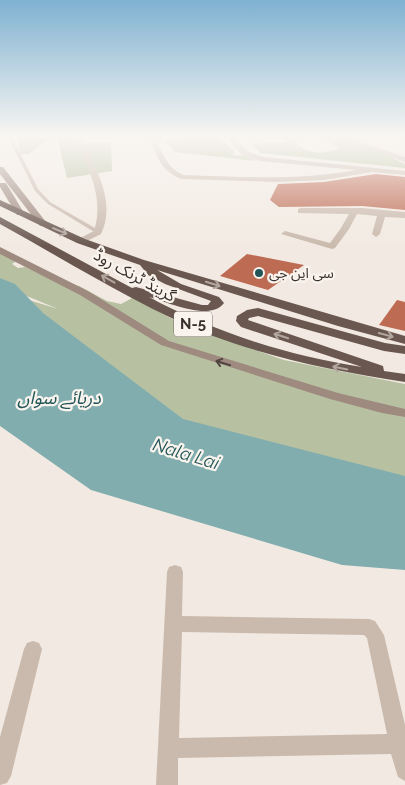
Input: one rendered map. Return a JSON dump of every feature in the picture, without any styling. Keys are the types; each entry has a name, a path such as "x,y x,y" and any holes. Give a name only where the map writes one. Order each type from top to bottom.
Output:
{"highway":[{"name":"گرینڈ ٹرنک روڈ","path":"0,203 81,241 140,262 342,324 405,340"},
{"name":"گرینڈ ٹرنک روڈ","path":"0,220 185,320 258,347 326,365 405,378"},
{"path":"126,289 148,292 201,308 208,309 218,303 215,299 154,275 140,262"},
{"path":"392,377 353,359 244,324 242,321 243,316 251,312 258,312 384,347 405,350"}],"main road":[{"path":"4,174 43,224"},
{"path":"0,181 20,213"},
{"path":"0,250 84,293 164,344 334,396 405,413"}],"street":[{"path":"81,241 98,232 103,205 93,174"},
{"path":"173,174 182,177 287,181 350,174"},
{"path":"301,210 354,211 405,215"},
{"path":"285,234 332,246 345,229 354,211"},
{"path":"376,234 382,214"},
{"path":"167,785 175,572"},
{"path":"173,624 369,627 376,635 405,770"},
{"path":"0,776 33,649"},
{"path":"168,748 399,744"}],"lane":[{"path":"28,174 36,190 49,203 98,232"}],"green space":[{"path":"66,174 95,174 67,178"},
{"path":"0,252 19,259 12,264 18,268 25,267 55,281 79,286 107,301 121,304 134,297 179,323 284,360 405,384 405,489 150,426 0,291 58,309 0,285"}],"water":[{"name":"دریائے سواں","path":"0,278 15,284 43,313 183,419 405,476 405,570 342,565 91,490 0,426"}],"building":[{"path":"376,174 405,177 405,210 362,206 279,207 270,200 278,184 324,182"},
{"name":"سی این جی","path":"247,254 304,265 268,290 220,276"},
{"path":"397,300 405,302 405,331 379,325"}],"place":[{"name":"سی این جی","path":"259,273"}],"water label":[{"name":"Nala Lai","path":"186,454"}]}
